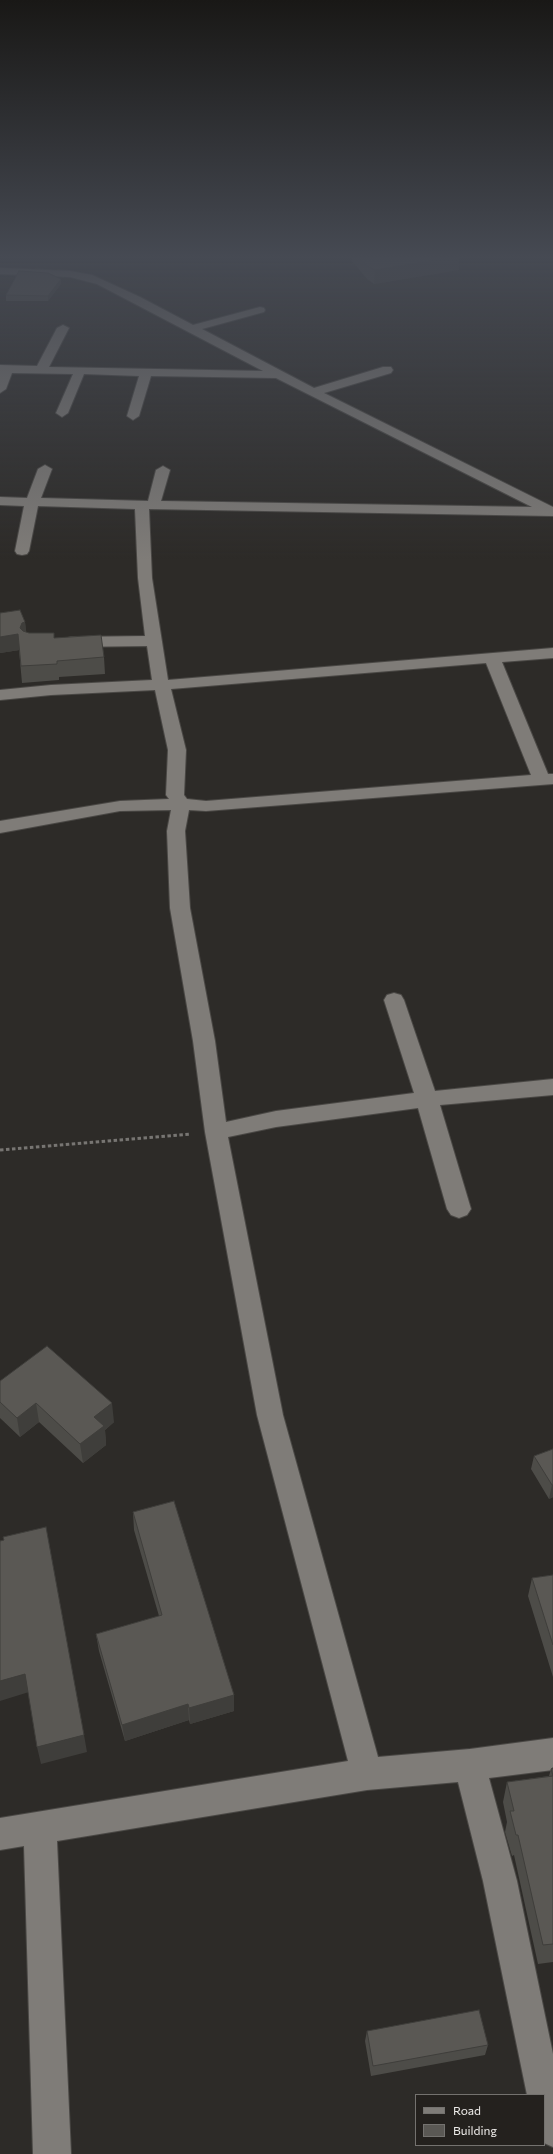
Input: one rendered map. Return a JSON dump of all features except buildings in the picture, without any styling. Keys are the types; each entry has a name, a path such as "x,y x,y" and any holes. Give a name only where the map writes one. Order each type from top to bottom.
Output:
{"street":[{"path":"42,370 48,359"},
{"path":"247,359 553,512"},
{"path":"0,389 4,369 279,375"},
{"path":"313,392 387,370"},
{"path":"62,413 80,371"},
{"path":"133,416 146,373"},
{"path":"22,551 33,501 45,469"},
{"path":"163,470 148,505 145,578 161,685 167,703 177,750 175,795 181,804 176,831 180,908 204,1041 216,1132 270,1415 367,1774"},
{"path":"0,501 553,512"},
{"path":"54,643 154,641"},
{"path":"0,695 52,690 161,685 492,656 553,653"},
{"path":"0,827 120,806 181,804 206,806 547,780 492,656"},
{"path":"394,1000 427,1099 459,1209"},
{"path":"216,1132 276,1119 427,1099 553,1087"},
{"path":"0,1834 367,1774 470,1765 553,1754"},
{"path":"470,1765 500,1881 536,2059 545,2094"},
{"path":"40,1827 52,2154"},
{"path":"545,2096 553,2128"}],"path":[{"path":"0,1150 216,1132"}]}
